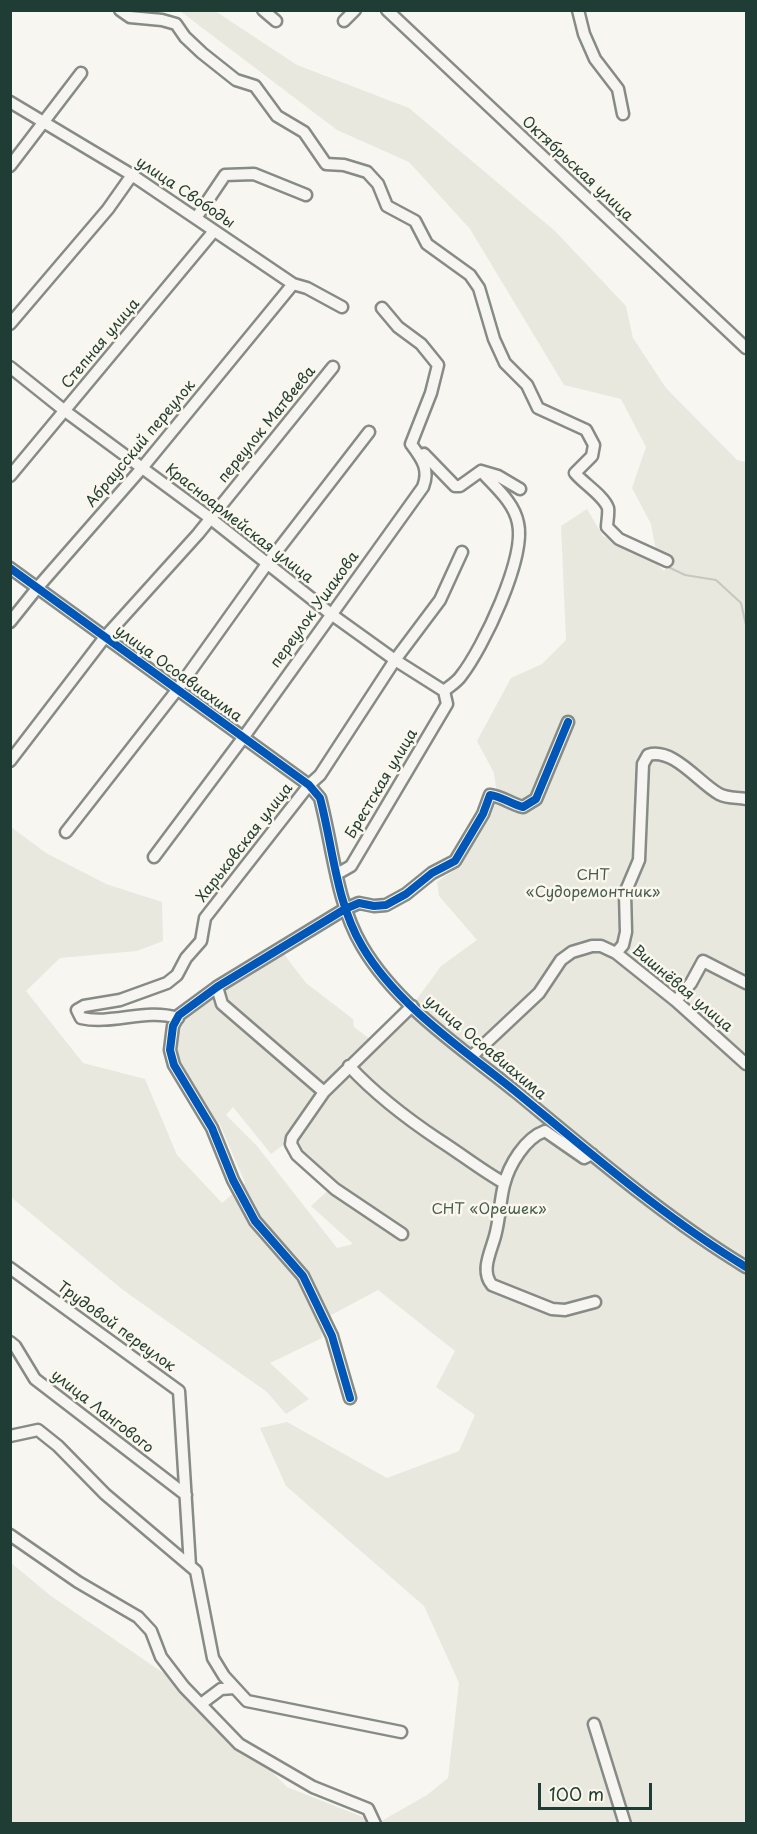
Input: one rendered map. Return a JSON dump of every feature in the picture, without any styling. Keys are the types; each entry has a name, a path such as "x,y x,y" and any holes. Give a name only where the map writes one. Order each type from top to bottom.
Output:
{"street":[{"path":"120,10 130,16 176,24 185,37 202,53 236,80 255,86 277,116 304,132 326,164 344,165 367,172 378,184 387,206 414,220 427,244 470,275 478,288 494,339 505,363 527,385 538,408 586,430 594,445 591,456 575,472 598,494 608,508 607,527 619,539 667,561"},
{"path":"262,10 276,21"},
{"path":"344,21 355,10"},
{"name":"Октябрьская улица","path":"387,10 747,348"},
{"path":"578,10 584,34 595,59 618,89 623,114"},
{"path":"10,166 45,122 71,83 81,73"},
{"name":"улица Свободы","path":"10,102 132,175 293,284 307,288 342,307"},
{"path":"196,218 225,175 254,174 306,195"},
{"path":"10,324 108,209 132,175"},
{"name":"Степная улица","path":"10,476 214,231"},
{"name":"Абраусский переулок","path":"10,622 142,468 293,284"},
{"name":"переулок Ушакова","path":"154,857 243,738 423,487 427,476 420,456 411,444 431,393 438,365 422,344 398,327 382,308"},
{"name":"Красноармейская улица","path":"10,367 331,614 395,660 444,691"},
{"name":"переулок Матвеева","path":"10,761 105,637 210,519 333,367"},
{"path":"66,832 177,690 267,564 369,432"},
{"path":"420,456 424,454 455,486 460,486 481,471"},
{"path":"481,471 498,476 520,489"},
{"path":"444,691 460,679 497,615 518,542 519,525 513,507 481,471"},
{"name":"Харьковская улица","path":"178,1018 144,1014 92,1021 81,1018 77,1010 84,1006 120,1000 167,982 177,975 186,958 201,941 205,918 309,785 320,775 395,660 440,600 462,552"},
{"name":"улица Осоавиахима","path":"10,568 309,785 320,798 345,909 362,946 383,976 424,1018 592,1154 713,1247 747,1267"},
{"name":"Брестская улица","path":"337,874 351,866 447,704 444,691"},
{"path":"350,1398 333,1336 303,1276 255,1221 233,1180 212,1128 174,1065 170,1050 173,1026 178,1018 216,987 345,909 359,903 374,906 386,905 406,894 432,873 455,861 483,814 490,795 497,795 512,804 523,807 536,800 568,722"},
{"path":"616,953 623,945 626,933 625,892 639,860 643,764 648,755 656,752 674,760 687,768 701,782 728,798 747,799"},
{"name":"Вишнёвая улица","path":"472,1056 539,993 561,960 572,952 592,946 601,946 616,953 676,1001 747,1064"},
{"path":"676,1001 692,983 703,961 747,983"},
{"path":"216,987 222,1004 324,1092"},
{"path":"402,1234 335,1189 297,1155 291,1144 292,1138 324,1092 412,1006"},
{"path":"350,1066 367,1085 416,1126 504,1184"},
{"path":"592,1154 584,1158 545,1131 535,1134 518,1155 504,1184 486,1272 487,1279 492,1285 552,1309 565,1310 595,1302"},
{"name":"Трудовой переулок","path":"10,1268 179,1391 190,1566"},
{"name":"улица Лангового","path":"10,1342 15,1346 35,1378 186,1496"},
{"path":"10,1436 38,1430 58,1446 105,1494 196,1571 213,1658 224,1676 247,1701 401,1732"},
{"path":"10,1535 78,1582 138,1617 151,1631 161,1657 184,1687 239,1744 313,1787 368,1809 375,1824"},
{"path":"201,1704 221,1689 234,1688"},
{"path":"594,1724 625,1824"}],"shaded area":[{"path":"180,11 215,11 297,65 409,108 555,231 626,306 633,338 666,388 737,460 746,462 746,1823 378,1823 427,1795 448,1778 459,1683 424,1606 286,1486 260,1428 287,1422 387,1478 459,1451 475,1415 436,1387 455,1351 378,1290 320,1321 322,1338 270,1363 309,1399 286,1414 267,1392 123,1290 11,1197 11,827 46,853 106,884 162,902 163,941 137,951 60,958 26,991 83,1063 145,1079 177,1155 222,1203 245,1183 219,1122 212,1128 170,1050 179,1015 280,949 306,983 353,1019 354,1027 374,1042 412,1006 441,966 477,940 439,896 437,882 454,870 497,795 494,773 477,741 511,678 542,664 566,640 561,526 587,509 603,536 654,561 664,571 671,562 656,551 651,524 632,488 646,447 621,399 564,385 470,229 409,162 337,130","holes":["233,1107 271,1154 287,1142 332,1187 311,1206 353,1244 337,1248 257,1146 226,1115"]},
{"path":"10,1562 51,1596 197,1696 287,1787 378,1823 11,1823"}],"waterway":[{"path":"664,565 685,575 716,580 741,603 746,625"}],"cycle path":[{"path":"10,568 309,785 320,798 336,874 353,929 376,968 393,988 453,1043 628,1184 686,1227 746,1267"},
{"path":"350,1398 332,1336 303,1276 255,1221 233,1180 212,1128 174,1065 170,1050 173,1026 179,1015 217,987 345,909 359,903 374,906 386,905 406,894 432,873 455,861 483,814 490,795 523,807 536,799 568,722"}],"park label":[{"name":"СНТ «Судоремонтник»","path":"593,884"},
{"name":"СНТ «Орешек»","path":"489,1210"}]}
